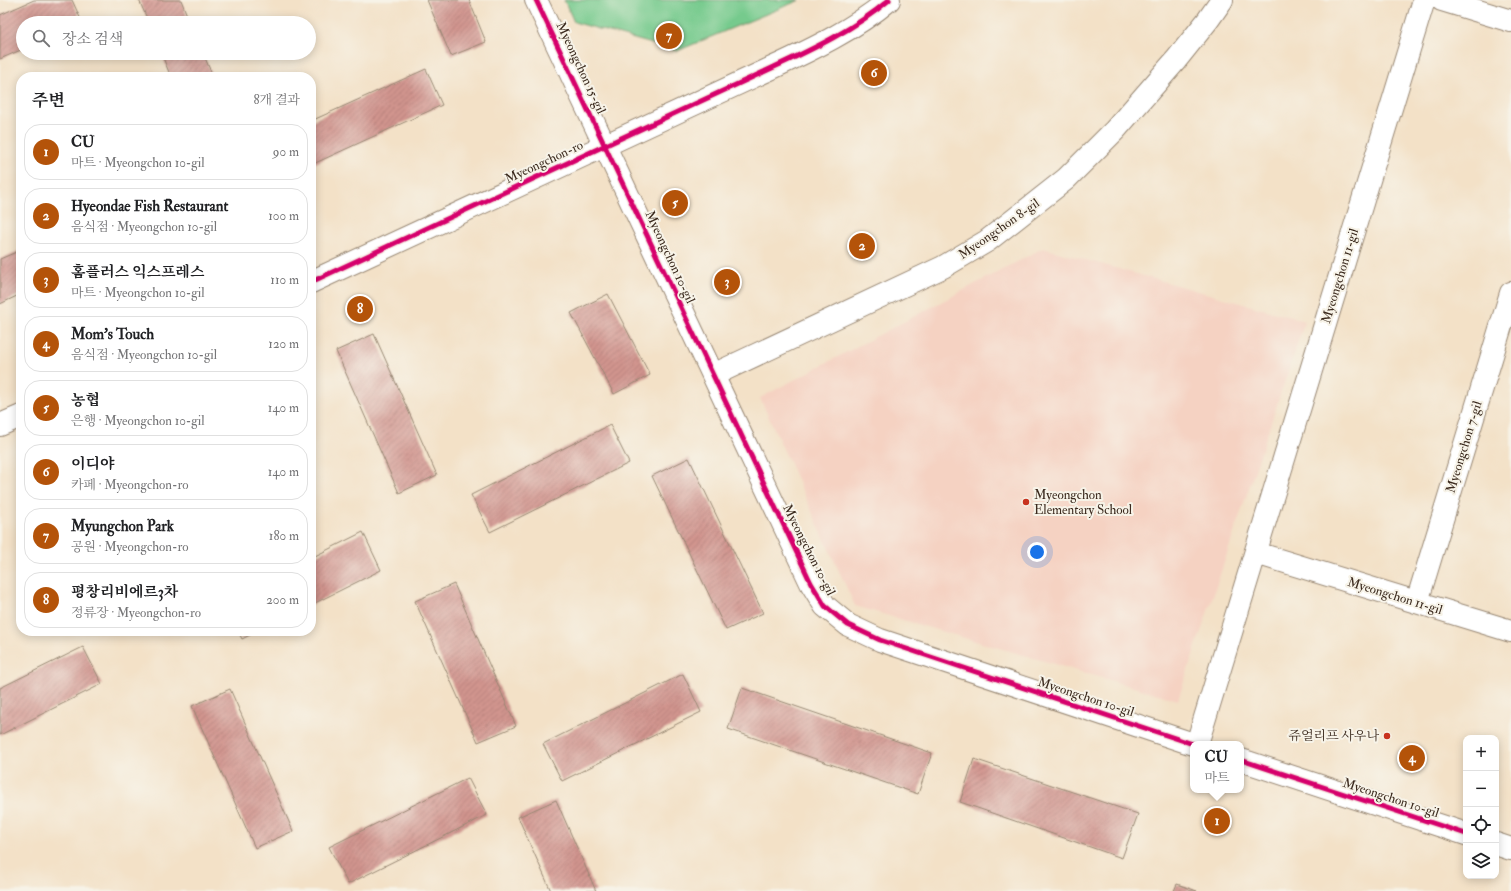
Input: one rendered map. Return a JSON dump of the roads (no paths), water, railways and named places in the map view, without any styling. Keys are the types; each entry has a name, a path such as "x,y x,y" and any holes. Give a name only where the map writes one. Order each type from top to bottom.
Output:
{"street":[{"name":"Myeongchon 15-gil","path":"536,0 605,145"},
{"name":"Myeongchon-ro","path":"316,280 822,44 877,10 889,0"},
{"name":"Myeongchon 8-gil","path":"713,375 943,267 987,241 1026,212 1077,168 1115,130 1176,60 1222,0"},
{"name":"Myeongchon 11-gil","path":"1198,741 1424,0"},
{"path":"1442,0 1511,21"},
{"name":"Myeongchon 10-gil","path":"605,145 811,583 825,606 848,625 880,640 1190,743"},
{"name":"Myeongchon 7-gil","path":"1417,602 1511,292"},
{"path":"0,425 16,418"},
{"name":"Myeongchon 11-gil","path":"1256,553 1511,632"},
{"name":"Myeongchon 10-gil","path":"1244,761 1463,833"},
{"path":"1499,845 1511,849"}],"place":[{"name":"Myungchon Park","path":"669,36"},
{"name":"이디야","path":"874,73"},
{"name":"농협","path":"675,203"},
{"name":"Hyeondae Fish Restaurant","path":"862,246"},
{"name":"홈플러스 익스프레스","path":"727,282"},
{"name":"평창리비에르3차","path":"360,309"},
{"name":"Myeongchon Elementary School","path":"1026,502"},
{"name":"쥬얼리프 사우나","path":"1387,736"},
{"name":"Mom's Touch","path":"1412,758"},
{"name":"CU","path":"1217,821"}]}
